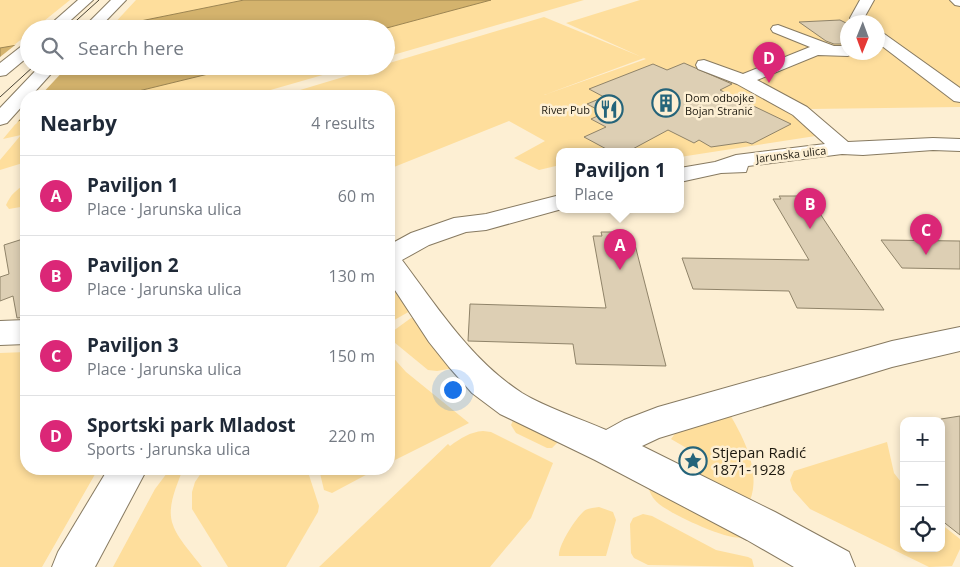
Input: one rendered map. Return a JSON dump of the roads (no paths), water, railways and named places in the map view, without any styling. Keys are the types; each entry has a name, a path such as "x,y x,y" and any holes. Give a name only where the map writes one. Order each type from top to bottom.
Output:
{"street":[{"path":"63,20 86,0"},
{"path":"98,20 119,0"},
{"path":"860,15 867,0"},
{"path":"778,29 839,51"},
{"path":"885,42 960,97"},
{"path":"743,80 816,50 839,51"},
{"path":"885,54 902,55"},
{"path":"0,71 20,55"},
{"path":"704,65 743,80 800,111 842,148"},
{"path":"27,90 42,75"},
{"path":"0,119 20,98"},
{"name":"Jarunska ulica","path":"933,144 960,140"},
{"name":"Jarunska ulica","path":"721,167 736,161 842,148 863,149 933,144 960,145"},
{"name":"Jarunska ulica","path":"684,174 721,167 848,153 863,149"},
{"path":"395,255 469,230 486,222 556,203"},
{"path":"395,270 440,334 483,383 512,404 608,448 762,526 834,567"},
{"path":"0,333 20,332"},
{"path":"608,448 636,431 658,423 892,354 960,339"},
{"path":"73,567 97,521 125,475"}],"tram line":[{"path":"77,20 99,0"},
{"path":"0,97 24,75"}],"place":[{"name":"Sportski park Mladost","path":"769,83"},
{"name":"Dom odbojke Bojan Stranić","path":"666,103"},
{"name":"River Pub","path":"609,109"},
{"name":"Paviljon 2","path":"810,229"},
{"name":"Paviljon 3","path":"926,255"},
{"name":"Paviljon 1","path":"620,270"},
{"name":"Stjepan Radić 1871-1928","path":"693,461"}]}
